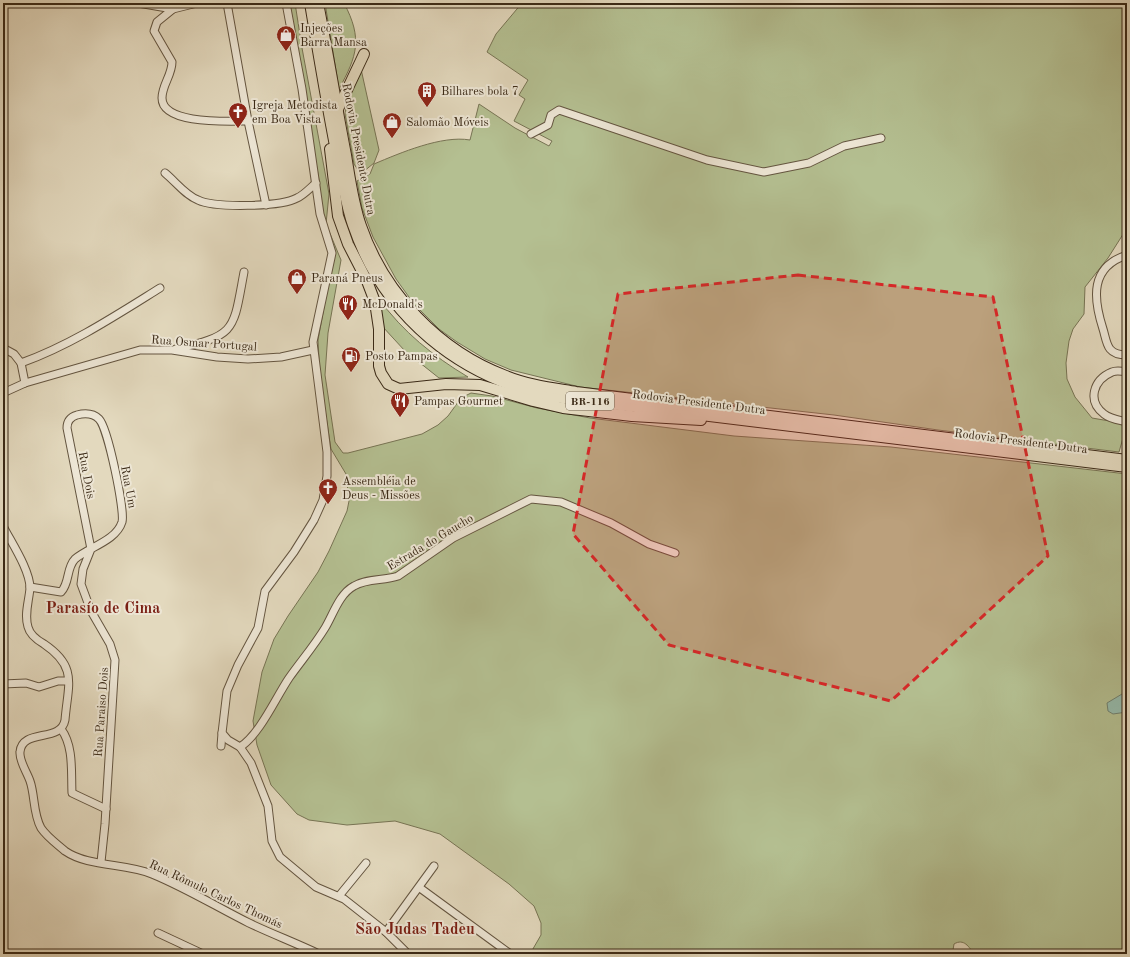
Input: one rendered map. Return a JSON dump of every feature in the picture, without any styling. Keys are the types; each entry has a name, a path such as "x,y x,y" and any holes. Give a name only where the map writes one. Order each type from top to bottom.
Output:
{"highway":[{"name":"Rodovia Presidente Dutra","path":"310,3 336,149 352,224 376,275 395,302 423,333 467,366 524,390 566,398 1127,467"},
{"name":"Rodovia Presidente Dutra","path":"318,3 357,212 366,240 378,264 397,294 431,330 470,359 499,374 530,384 576,392 1127,460"},
{"path":"337,111 364,54"},
{"path":"320,62 338,216 348,244 367,281 375,302 379,329 379,366 381,373 388,384 399,389 446,384 480,385 533,401 563,408 686,420 728,418"}],"street":[{"path":"138,3 173,9"},
{"path":"197,3 173,9 156,22 154,31 172,62 163,94 163,104 169,112 186,118 248,121"},
{"path":"227,3 248,121 266,205"},
{"path":"221,746 227,691 238,665 258,628 266,591 301,542 323,500 327,476 327,452 313,350 314,336 332,255 322,225 286,3"},
{"path":"531,134 548,125 551,115 558,110 707,160 764,172 809,163 844,146 881,138"},
{"path":"165,173 193,198 205,203 266,205 298,198 316,183"},
{"path":"1127,255 1114,260 1106,267 1100,277 1096,294 1097,308 1109,347 1116,353 1127,355"},
{"path":"172,350 210,341 219,337 227,330 237,311 244,272"},
{"path":"21,363 49,353 88,333 160,288"},
{"path":"3,348 14,354 21,363 25,383"},
{"name":"Rua Osmar Portugal","path":"3,393 25,383 140,350 172,350 217,357 254,359 281,358 313,350"},
{"path":"1127,372 1113,372 1108,374 1096,386 1093,394 1095,403 1104,414 1127,422"},
{"name":"Rua Um","path":"30,586 61,592 64,588 72,563 82,554 117,531 121,524 123,515 105,429 96,417 82,414"},
{"name":"Rua Dois","path":"82,414 71,417 66,428 91,549"},
{"name":"Estrada do Gaucho","path":"240,747 248,740 260,724 325,628 342,598 353,586 370,580 389,579 398,576 453,538 531,499 561,502 611,523 634,537 666,551 676,553"},
{"path":"3,526 23,566 30,586 26,617 28,630 36,639 55,653 65,663 68,671 64,723 61,729 66,736 70,756 72,793 106,809"},
{"name":"Rua Paraiso Dois","path":"91,549 83,570 81,584 94,618 110,644 116,665 101,862"},
{"path":"3,684 26,683 39,687 58,681 68,681"},
{"name":"Rua Rômulo Carlos Thomás","path":"61,729 56,733 30,739 25,743 20,751 20,756 32,787 39,823 48,836 70,854 80,859 101,862 151,874 196,894 250,923 318,954"},
{"path":"222,734 231,742 240,747 251,763 267,801 271,835 275,850 284,861 309,882 324,891 339,896 386,932 408,954"},
{"path":"339,896 366,863"},
{"path":"386,932 420,888 434,866"},
{"path":"420,888 510,951"},
{"path":"158,933 203,954"}],"highlighted area":[{"path":"798,275 993,297 1048,556 891,701 669,645 573,534 618,294"}],"shaded area":[{"path":"289,3 295,3 329,194 326,224 341,260 328,333 325,375 335,442 343,453 422,434 438,425 448,416 461,398 471,393 492,396 537,408 590,418 734,436 891,447 1127,474 1127,954 974,954 966,944 958,942 954,944 954,954 530,954 541,935 541,923 534,906 509,884 440,834 395,821 347,825 309,820 297,814 271,785 257,745 253,721 262,672 274,639 318,572 329,551 347,511 349,501 346,474 331,449 320,377 318,340 333,258 323,226 319,180"},
{"path":"325,3 344,3 354,27 356,37 354,57 339,89"},
{"path":"522,3 1127,3 1127,228 1108,258 1085,287 1084,314 1073,329 1069,341 1066,363 1067,379 1075,397 1092,418 1127,424 1119,452 938,430 834,415 580,387 511,370 485,359 439,329 414,304 396,279 373,237 362,208 357,181 370,174 374,164 408,150 434,142 459,139 470,140 479,104 515,128 549,146 552,141 514,121 525,99 519,95 528,80 487,52 496,34"},
{"path":"361,69 379,150 374,163 363,172 358,170 354,164 345,114 346,105"},
{"path":"379,299 408,333 443,361 468,377 439,378 405,351 382,326"},
{"path":"1127,693 1127,712 1113,714 1108,711 1107,703 1122,694"}],"place":[{"name":"Injeções Barra Mansa","path":"286,52"},
{"name":"Bilhares bola 7","path":"427,108"},
{"name":"Igreja Metodista em Boa Vista","path":"238,129"},
{"name":"Salomão Móveis","path":"392,139"},
{"name":"Paraná Pneus","path":"297,295"},
{"name":"McDonald's","path":"348,321"},
{"name":"Posto Pampas","path":"351,373"},
{"name":"Pampas Gourmet","path":"400,418"},
{"name":"Assembléia de Deus - Missões","path":"328,505"}],"district":[{"name":"Parasío de Cima","path":"103,607"},
{"name":"São Judas Tadeu","path":"415,928"}]}
